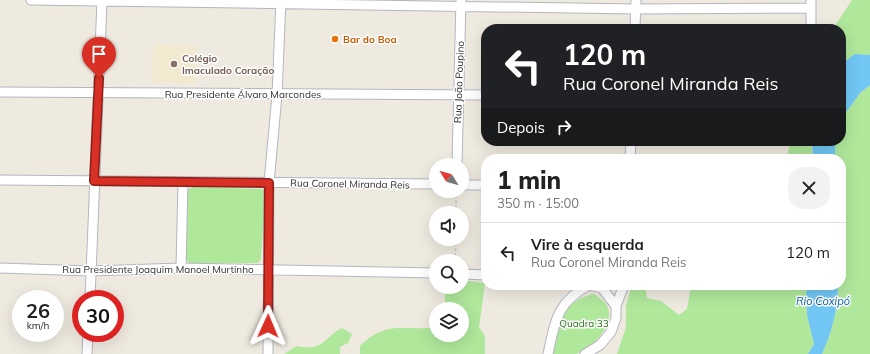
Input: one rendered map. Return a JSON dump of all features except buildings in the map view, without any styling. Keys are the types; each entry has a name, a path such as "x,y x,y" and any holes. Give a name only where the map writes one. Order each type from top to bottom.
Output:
{"street":[{"path":"32,0 636,5 811,4 811,24"},
{"path":"90,290 102,0"},
{"path":"268,354 269,183 277,95 281,2"},
{"name":"Rua João Poupino","path":"457,158 461,3"},
{"path":"635,24 636,5"},
{"name":"Rua Presidente Álvaro Marcondes","path":"0,92 277,95 481,95"},
{"name":"Rua Coronel Miranda Reis","path":"0,180 429,184"},
{"path":"181,268 184,182"},
{"path":"469,185 481,185"},
{"name":"Rua Presidente Joaquim Manoel Murtinho","path":"0,268 91,271 181,268 429,273"},
{"path":"469,274 481,275"},
{"path":"548,354 556,317 563,304 580,290"},
{"path":"604,290 616,306"},
{"path":"585,354 600,345 611,332 616,318 616,306 622,290"},
{"path":"87,354 88,342"}],"shaded area":[{"name":"Colégio Imaculado Coração","path":"153,44 197,46 196,83 151,82"}],"green space":[{"path":"852,0 870,0 870,55 855,54 846,60 846,24 836,24"},
{"path":"870,85 870,354 822,354 829,338 834,320 838,290 846,290 846,154 835,154 835,146 846,146 846,112 861,92"},
{"path":"789,146 812,146 813,154 787,154"},
{"path":"192,187 262,189 266,192 261,259 258,263 189,263 186,259 188,190"},
{"path":"469,281 481,282 481,290 484,290 479,328 485,337 485,354 360,354 360,346 370,338 379,332 396,328 429,328 429,342 469,342 469,302 445,302 445,294 469,294"},
{"path":"630,290 646,290 647,298 661,301 679,315 687,309 690,290 806,290 807,315 814,344 808,354 617,354 626,327 626,305"},
{"name":"Quadra 33","path":"594,294 606,304 609,311 609,319 601,334 582,352 575,354 553,354 560,324 568,308 574,302 583,297"},
{"path":"342,328 352,334 348,343 340,347 340,354 284,354 297,346 318,346"}],"water":[{"path":"855,54 870,55 870,85 861,92 846,112 846,60"},
{"path":"812,146 835,146 835,154 813,154"},
{"name":"Rio Coxipó","path":"806,290 838,290 834,320 829,338 822,354 808,354 814,344 807,315"}],"place":[{"name":"Bar do Boa","path":"335,39"},
{"name":"Colégio Imaculado Coração","path":"174,64"}],"route":[{"path":"99,78 94,181 269,183 268,326"}]}
